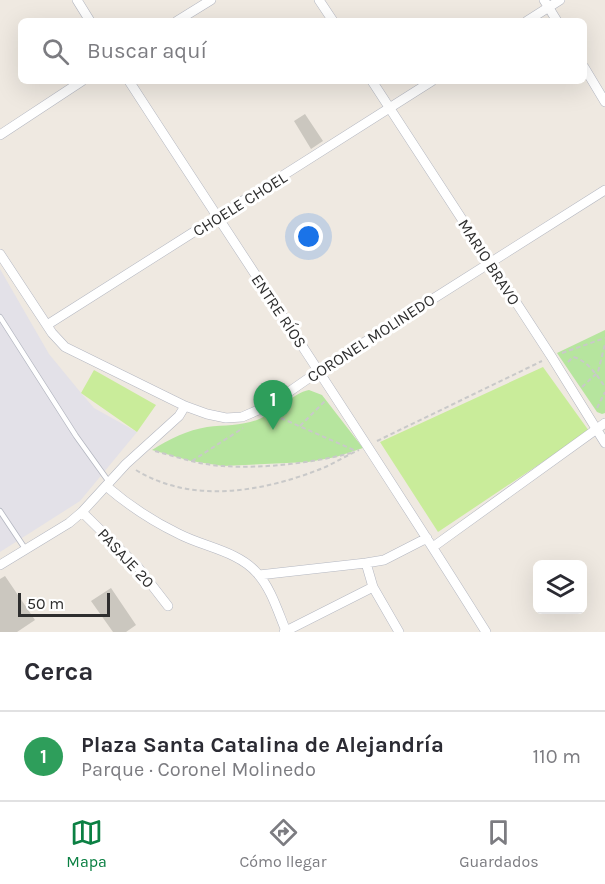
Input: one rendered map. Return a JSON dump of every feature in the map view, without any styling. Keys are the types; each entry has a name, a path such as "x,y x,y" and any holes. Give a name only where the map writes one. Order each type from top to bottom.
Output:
{"street":[{"path":"77,0 88,18"},
{"path":"182,18 211,0"},
{"path":"319,0 331,18"},
{"path":"531,18 547,4 560,0"},
{"path":"547,4 555,18"},
{"path":"587,72 605,102"},
{"path":"0,135 77,84"},
{"name":"ENTRE RÍOS","path":"131,84 368,445 486,632"},
{"name":"MARIO BRAVO","path":"374,84 605,443"},
{"name":"CHOELE CHOEL","path":"46,325 427,84"},
{"name":"CORONEL MOLINEDO","path":"0,254 46,325 65,347 185,406 226,418 242,417 263,409 319,370 605,190"},
{"path":"0,565 82,512 126,464 172,423 185,406"},
{"path":"433,547 593,425 605,423"},
{"path":"108,484 149,518 179,534 241,560 259,575 285,631 374,587"},
{"name":"PASAJE 20","path":"82,512 136,566 168,606"},
{"path":"259,575 384,560 427,538"},
{"path":"366,563 374,587 399,632"}],"lane":[{"path":"0,317 108,484"},
{"path":"0,511 26,549"}],"path":[{"path":"126,464 143,475 186,489 211,492 277,484 320,470 551,357 605,338"},
{"path":"574,394 597,374 605,344"},
{"path":"560,370 576,357 597,374 605,387"},
{"path":"593,425 605,392"},
{"path":"300,426 333,393"},
{"path":"263,409 356,451"},
{"path":"191,461 249,424"},
{"path":"144,447 191,461 223,466 308,462 356,451"}],"shaded area":[{"path":"0,269 49,354 81,393 94,408 137,432 80,501 0,552"}],"green space":[{"path":"605,330 605,413 602,414 597,412 557,353"},
{"path":"543,367 589,431 438,532 380,442"},
{"path":"94,370 156,405 137,432 81,393"},
{"path":"309,390 322,395 363,448 336,457 308,462 223,466 191,461 152,450 193,430 257,420"}],"building":[{"path":"305,114 323,141 311,149 294,121"},
{"path":"5,576 35,620 17,632 0,632 0,579"},
{"path":"111,588 136,625 126,632 113,632 91,601"}],"place":[{"name":"Plaza Santa Catalina de Alejandría","path":"273,430"}]}
